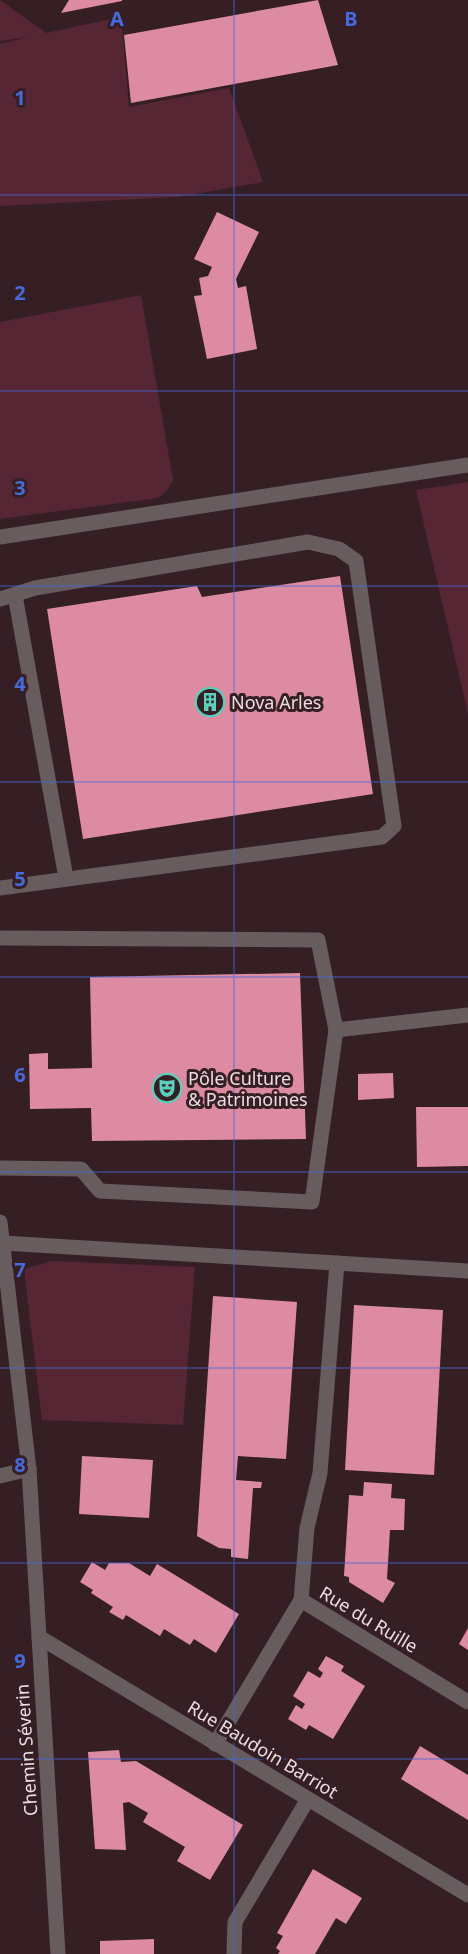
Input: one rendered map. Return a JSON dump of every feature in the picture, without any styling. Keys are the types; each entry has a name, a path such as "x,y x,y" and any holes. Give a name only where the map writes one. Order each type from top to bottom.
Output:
{"street":[{"path":"0,537 468,465"},
{"path":"0,888 382,837 393,826 356,561 339,549 308,542 35,588 8,597 66,879"},
{"path":"0,938 318,940 336,1030 312,1202 100,1191 81,1169 0,1168"},
{"path":"336,1030 468,1015"},
{"name":"Chemin Séverin","path":"0,1222 29,1469 58,1954"},
{"path":"3,1243 468,1271"},
{"path":"301,1600 307,1528 321,1473 338,1263"},
{"path":"0,1476 29,1469"},
{"name":"Rue du Ruille","path":"215,1744 301,1600 468,1702"},
{"name":"Rue Baudoin Barriot","path":"39,1637 468,1895"},
{"path":"234,1954 235,1922 309,1799"}],"shaded area":[{"path":"0,0 46,33 121,17 129,107 229,88 263,182 178,197 0,206 0,44 28,37 0,41"},
{"path":"141,295 173,480 167,490 158,498 0,519 0,322"},
{"path":"468,482 468,714 416,490"},
{"path":"52,1261 195,1267 183,1425 42,1420 24,1269"}],"building":[{"path":"69,0 122,0 122,1 61,13"},
{"path":"318,0 338,65 131,103 124,35"},
{"path":"217,212 259,232 236,279 238,288 246,286 257,349 207,359 194,296 202,295 199,278 208,276 212,267 194,259"},
{"name":"Nova Arles","path":"340,576 373,794 83,839 47,609 197,586 202,597"},
{"path":"300,973 306,1139 92,1141 91,1108 30,1109 29,1054 48,1053 48,1069 92,1068 90,977"},
{"path":"393,1073 394,1098 358,1100 358,1074"},
{"path":"416,1107 468,1107 468,1166 417,1167"},
{"path":"213,1296 297,1302 286,1459 238,1456 236,1480 262,1482 261,1488 253,1488 248,1559 231,1557 231,1549 219,1548 197,1536"},
{"path":"354,1305 443,1310 434,1475 345,1470"},
{"path":"82,1456 153,1460 149,1518 79,1514"},
{"path":"364,1482 392,1484 391,1498 405,1499 404,1530 390,1530 387,1579 395,1583 383,1603 349,1582 349,1577 344,1576 349,1495 363,1496"},
{"path":"92,1562 105,1570 109,1563 129,1563 150,1576 157,1564 239,1614 216,1653 194,1639 190,1645 164,1629 160,1636 126,1615 123,1620 109,1612 113,1607 91,1593 93,1590 80,1582"},
{"path":"468,1628 468,1650 459,1644"},
{"path":"326,1656 344,1666 341,1671 365,1686 333,1739 309,1725 306,1730 288,1719 296,1705 302,1709 305,1704 293,1696 308,1671 320,1678 323,1673 318,1669"},
{"path":"420,1746 468,1775 468,1820 401,1779"},
{"path":"119,1750 121,1762 136,1761 243,1825 210,1880 177,1861 185,1847 143,1822 148,1813 129,1802 123,1803 126,1850 95,1849 88,1752"},
{"path":"313,1869 362,1898 346,1924 336,1918 315,1954 278,1954 280,1951 276,1948 283,1936 277,1933"},
{"path":"154,1939 154,1954 100,1954 100,1941"}],"place":[{"name":"Nova Arles","path":"210,702"},
{"name":"Pôle Culture & Patrimoines","path":"167,1088"}]}
